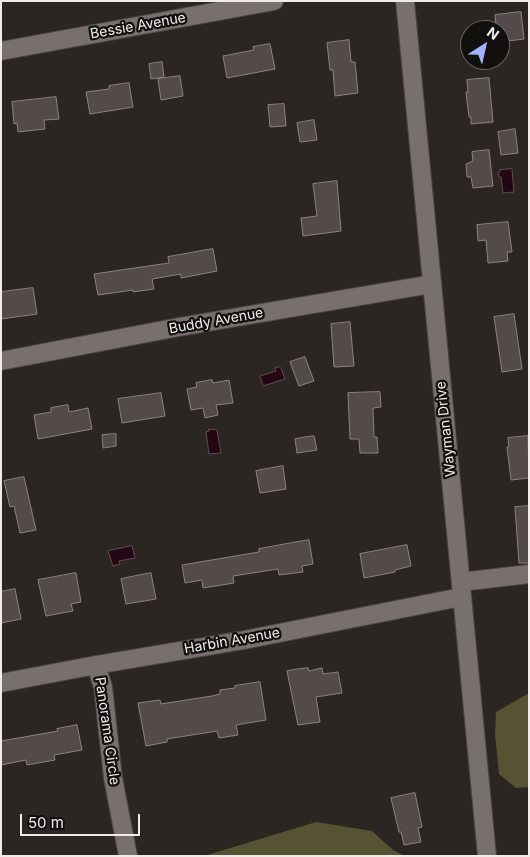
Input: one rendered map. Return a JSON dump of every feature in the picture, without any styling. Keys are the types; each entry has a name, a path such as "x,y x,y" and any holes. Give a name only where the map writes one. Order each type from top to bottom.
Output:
{"street":[{"name":"Bessie Avenue","path":"1,50 274,1"},
{"name":"Wayman Drive","path":"405,1 488,856"},
{"name":"Buddy Avenue","path":"1,361 432,284"},
{"name":"Harbin Avenue","path":"1,683 244,640 529,574"},
{"name":"Panorama Circle","path":"96,665 103,687 113,778 128,856"}],"shaded area":[{"path":"512,169 514,192 503,193 501,177 499,177 498,173 500,170"},
{"path":"279,367 285,379 263,386 260,376 276,371 275,368"},
{"path":"209,429 217,430 221,453 209,454 206,432"},
{"path":"132,546 135,558 119,561 120,564 113,566 108,551"},
{"path":"529,693 529,787 516,788 499,774 495,735 496,712"},
{"path":"316,822 372,831 393,850 405,856 204,856"}],"building":[{"path":"521,12 524,39 510,41 510,20 495,20 495,15"},
{"path":"349,40 351,62 355,62 358,93 335,96 333,70 330,70 327,43"},
{"path":"270,44 275,69 227,78 223,56 254,50 253,47"},
{"path":"162,62 164,77 151,79 149,64"},
{"path":"180,76 183,96 161,100 158,79"},
{"path":"489,78 493,122 471,124 466,92 468,92 467,80"},
{"path":"129,83 133,107 90,114 86,92 109,89 109,86"},
{"path":"56,97 59,119 44,120 45,129 18,132 17,123 14,124 12,102"},
{"path":"284,104 286,126 270,127 268,105"},
{"path":"314,120 317,140 300,142 297,123"},
{"path":"515,129 518,153 501,155 498,132"},
{"path":"489,150 493,186 473,188 471,177 467,177 466,164 473,161 472,152"},
{"path":"337,181 341,231 303,236 301,218 317,216 313,184"},
{"path":"508,222 512,252 507,252 508,261 488,263 486,240 478,241 477,225"},
{"path":"213,249 217,271 181,278 181,274 152,279 154,289 98,295 94,274 169,263 168,257"},
{"path":"33,288 37,314 1,319 1,292"},
{"path":"514,314 522,369 502,372 494,317"},
{"path":"350,322 354,366 334,367 331,324"},
{"path":"305,357 314,381 299,386 290,362"},
{"path":"212,380 213,383 229,380 233,403 216,405 218,415 205,418 203,408 191,410 187,389 197,387 196,383"},
{"path":"380,392 381,407 373,408 374,437 377,437 378,453 360,453 359,439 350,439 348,393"},
{"path":"161,393 165,416 122,423 118,399"},
{"path":"68,405 69,412 88,408 92,429 38,439 34,415 51,412 51,408"},
{"path":"116,434 116,446 103,448 102,435"},
{"path":"314,436 317,450 297,453 295,439"},
{"path":"528,436 529,478 511,480 507,447 509,447 508,438"},
{"path":"283,466 286,489 260,493 256,471"},
{"path":"24,477 36,530 20,533 14,506 10,507 4,481"},
{"path":"529,506 529,563 519,563 515,507"},
{"path":"309,540 313,564 302,566 303,572 279,575 278,569 233,576 234,583 203,588 202,580 185,583 182,565 259,552 259,549"},
{"path":"407,545 411,566 395,570 395,572 364,578 360,554"},
{"path":"76,573 81,602 71,604 73,611 46,616 38,580"},
{"path":"151,573 156,599 126,604 121,579"},
{"path":"15,589 21,619 1,623 1,592"},
{"path":"308,668 309,671 322,668 323,674 338,672 342,693 316,697 320,722 298,725 287,671"},
{"path":"260,682 266,720 236,725 238,735 219,738 217,731 167,739 167,742 146,746 138,703 160,700 161,704 212,696 220,694 220,690"},
{"path":"77,725 82,750 54,755 55,760 27,765 26,760 1,765 1,741 58,731 57,729"},
{"path":"415,793 422,827 418,828 421,842 404,845 391,798"}]}
